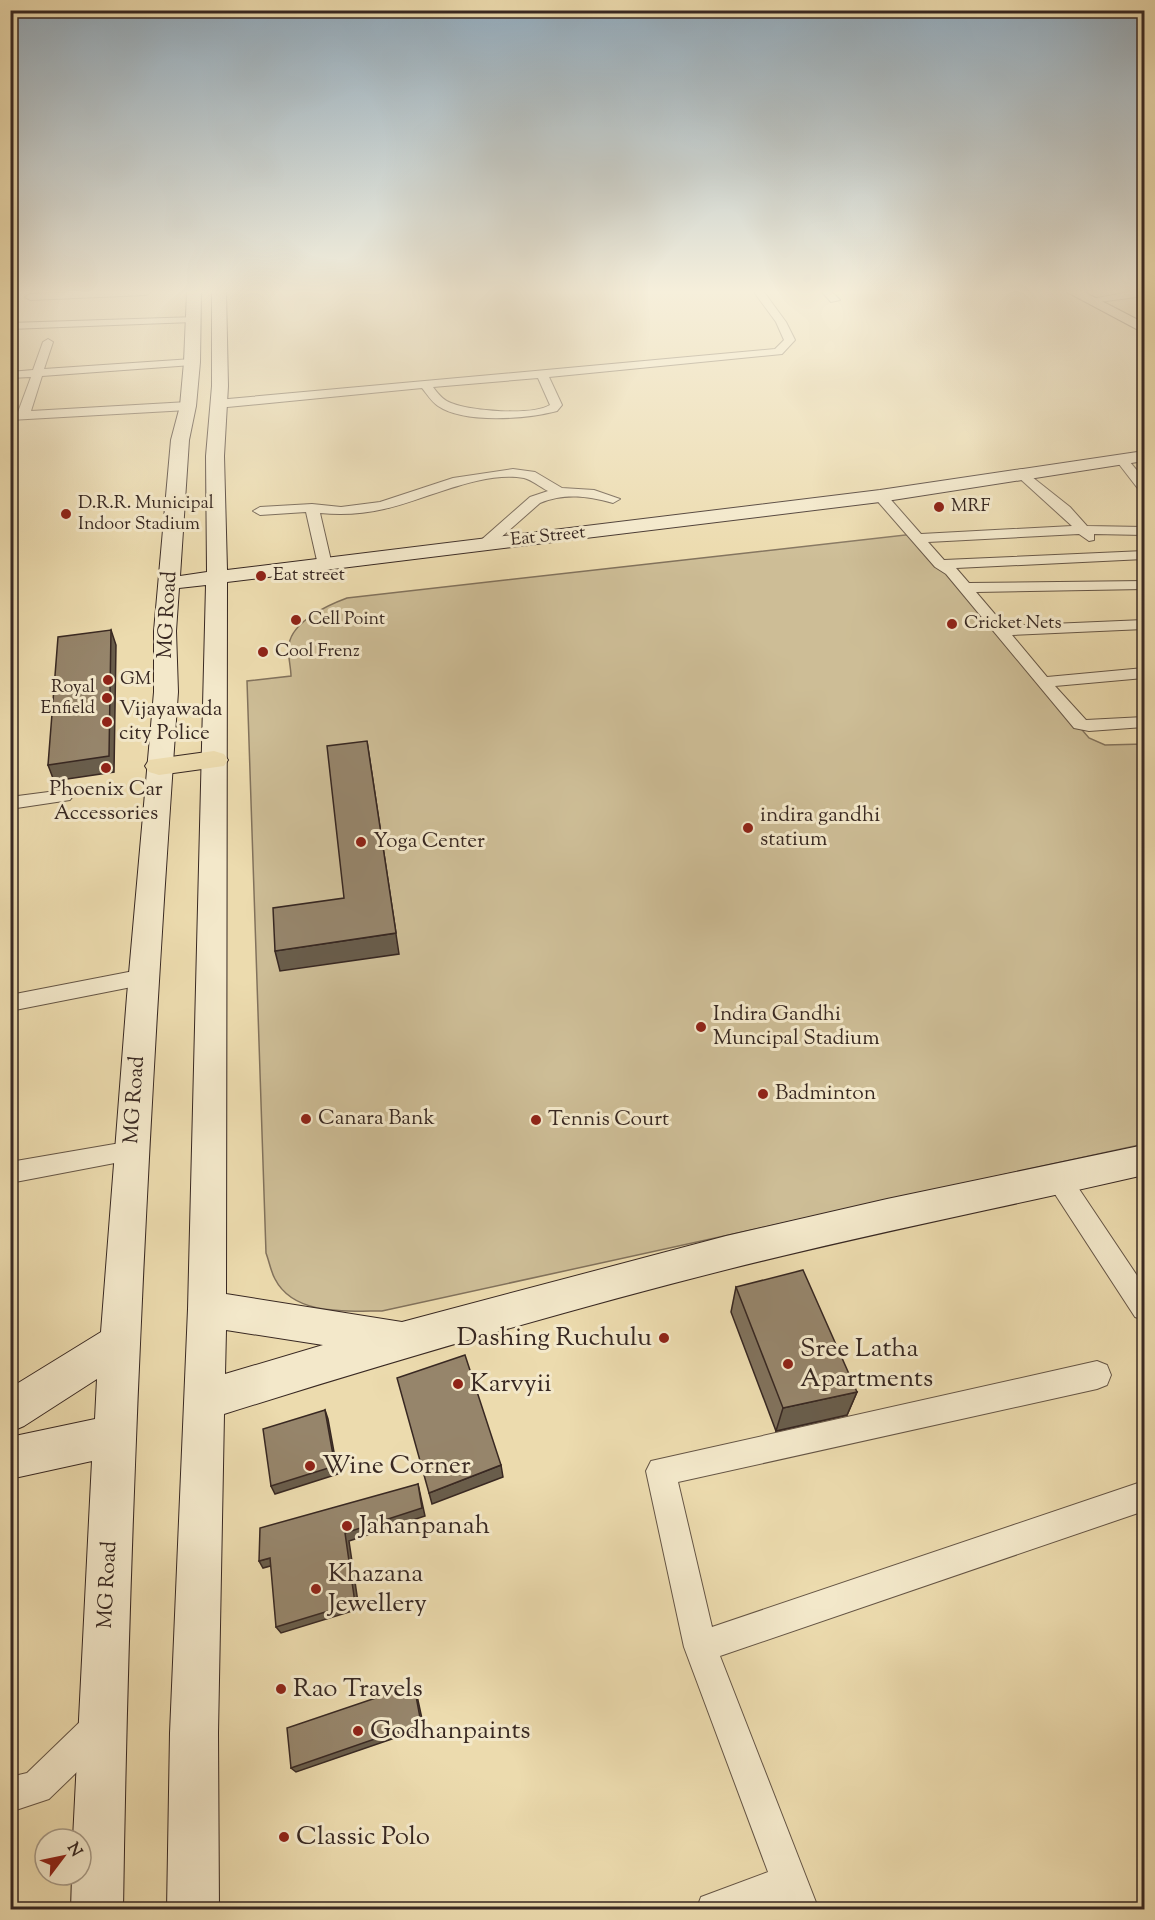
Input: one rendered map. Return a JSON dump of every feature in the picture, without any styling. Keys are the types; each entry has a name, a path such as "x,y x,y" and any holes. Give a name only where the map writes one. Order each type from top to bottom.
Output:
{"main road":[{"name":"MG Road","path":"193,1910 194,1733 207,1309 217,579 215,456 197,382"},
{"name":"MG Road","path":"97,1910 101,1725 116,1435 118,1343 180,440 203,405 210,382"},
{"name":"Eat Street","path":"170,583 880,496 1144,456"},
{"path":"159,766 214,759"},
{"path":"203,1401 404,1339 798,1235 1144,1160"},
{"path":"207,1309 404,1339"},
{"path":"10,1412 118,1343"},
{"path":"10,1458 116,1435"}],"street":[{"path":"17,416 35,382"},
{"path":"17,416 203,405 461,382"},
{"path":"425,385 440,402 458,409 532,414 553,409 556,405 545,382"},
{"path":"1121,459 1144,488"},
{"path":"260,511 312,508 341,511 382,506 458,481 513,473 530,475 560,493"},
{"path":"1022,473 1065,510 1106,556"},
{"path":"484,544 535,500 560,493 587,491 613,500"},
{"path":"880,496 920,538 940,564 951,571 1080,724 1089,726 1144,722"},
{"path":"312,508 325,565"},
{"path":"920,538 1082,530 1144,531"},
{"path":"940,564 1144,555"},
{"path":"963,588 1144,585"},
{"path":"1002,631 1144,624"},
{"path":"1043,682 1144,673"},
{"path":"10,803 64,796"},
{"path":"10,1003 144,977"},
{"path":"10,1173 132,1151"},
{"path":"1058,1178 1144,1308"},
{"path":"714,1910 796,1896 700,1647 661,1471 1097,1374"},
{"path":"700,1647 1144,1497"},
{"path":"10,1795 37,1787 101,1725"}],"shaded area":[{"name":"Indira Gandhi Muncipal Stadium","path":"914,534 1089,738 1105,745 1144,744 1144,1144 382,1311 322,1309 295,1300 284,1291 274,1276 266,1253 247,681 291,676 289,644 297,628 312,615 347,598"}],"building":[{"path":"111,630 109,756 48,765 58,637"},
{"name":"Yoga Center","path":"367,741 396,933 275,951 273,908 344,898 327,746"},
{"name":"Sree Latha Apartments","path":"803,1270 857,1392 783,1408 736,1287"},
{"path":"465,1355 501,1465 429,1493 397,1378"},
{"path":"325,1410 335,1466 271,1486 263,1429"},
{"path":"418,1484 422,1508 345,1533 355,1603 276,1627 270,1558 259,1561 260,1528"},
{"name":"Godhanpaints","path":"414,1685 421,1723 291,1768 287,1728"}],"place":[{"name":"MRF","path":"939,507"},
{"name":"D.R.R. Municipal Indoor Stadium","path":"66,514"},
{"name":"Eat street","path":"261,576"},
{"name":"Cell Point","path":"296,620"},
{"name":"Cricket Nets","path":"952,624"},
{"name":"Cool Frenz","path":"263,652"},
{"name":"GM","path":"108,680"},
{"name":"Royal Enfield","path":"107,698"},
{"name":"Vijayawada city Police","path":"107,722"},
{"name":"Phoenix Car Accessories","path":"106,768"},
{"name":"indira gandhi statium","path":"748,828"},
{"name":"Yoga Center","path":"361,842"},
{"name":"Indira Gandhi Muncipal Stadium","path":"701,1027"},
{"name":"Badminton","path":"763,1094"},
{"name":"Canara Bank","path":"306,1119"},
{"name":"Tennis Court","path":"536,1120"},
{"name":"Dashing Ruchulu","path":"664,1338"},
{"name":"Sree Latha Apartments","path":"788,1364"},
{"name":"Karvyii","path":"458,1384"},
{"name":"Wine Corner","path":"310,1466"},
{"name":"Jahanpanah","path":"347,1526"},
{"name":"Khazana Jewellery","path":"316,1589"},
{"name":"Rao Travels","path":"281,1689"},
{"name":"Godhanpaints","path":"358,1731"},
{"name":"Classic Polo","path":"284,1837"}]}
